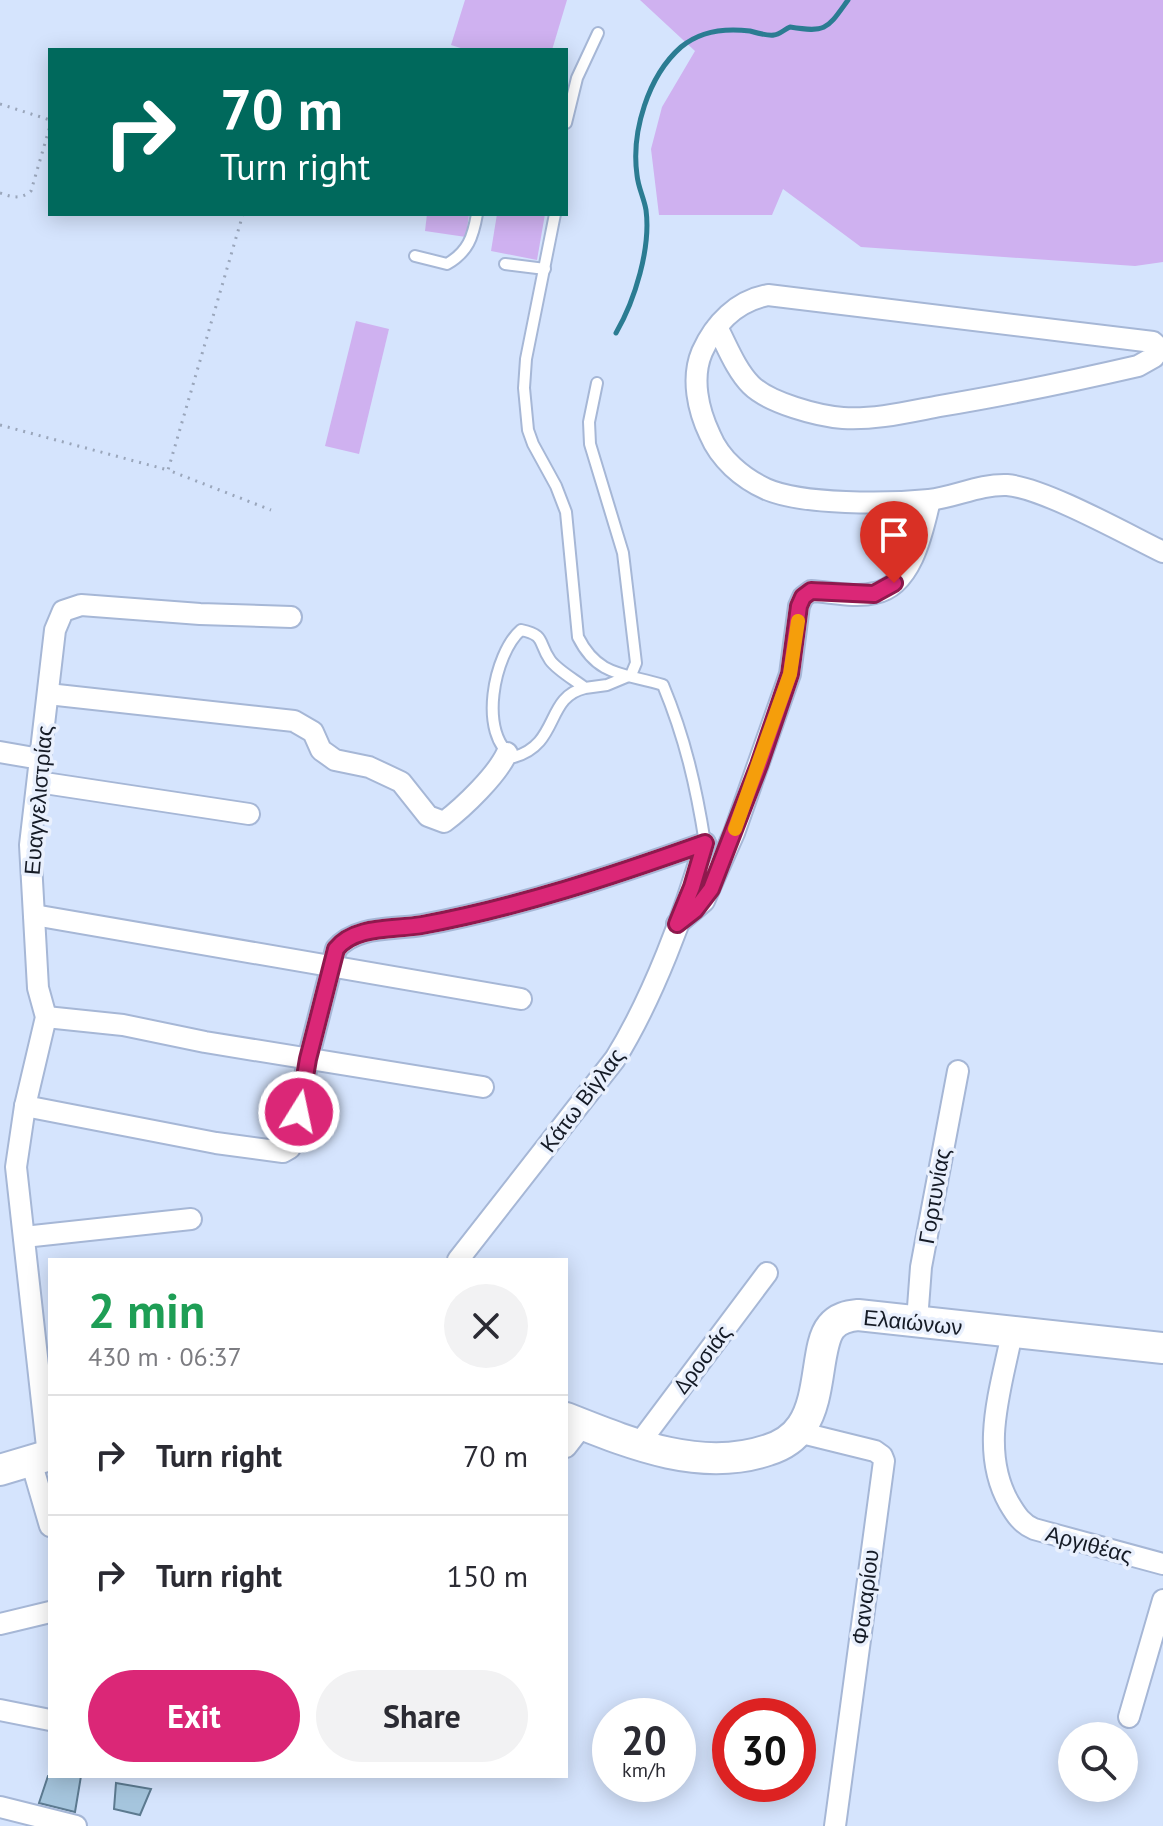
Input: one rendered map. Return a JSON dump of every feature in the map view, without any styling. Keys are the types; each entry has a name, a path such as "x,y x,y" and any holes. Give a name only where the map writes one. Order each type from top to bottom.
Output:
{"main road":[{"name":"Ελαιώνων","path":"798,1432 813,1404 825,1339 832,1325 845,1317 858,1315 1163,1348"},
{"path":"572,1430 696,1458 730,1458 773,1448 798,1432"},
{"path":"0,1470 43,1458"}],"street":[{"path":"717,327 738,368 752,386 767,397 840,418 879,417 1138,366 1154,357 1159,348 1153,342 768,295 751,298 734,309 717,327 700,359 698,391 703,421 713,442 733,467 754,483 782,494 846,501 930,500 987,487 1022,488 1163,552"},
{"path":"677,924 704,901 734,833 790,674 799,606 803,597 811,591 874,594 894,583 906,567 922,534 930,500"},
{"name":"Ευαγγελιστρίας","path":"46,1017 38,988 30,845 55,630 63,611 81,605 291,617"},
{"path":"48,694 294,721 313,732 321,750 335,760 369,767 401,782 428,816 444,822 501,766 507,753"},
{"path":"0,752 40,759"},
{"path":"38,782 249,814"},
{"path":"25,1106 157,1133 283,1152 290,1148 294,1139 308,1059 331,967 336,949 344,939 496,908 597,881 705,843"},
{"name":"Κάτω Βίγλας","path":"460,1258 615,1059 641,1011 692,887 705,843"},
{"path":"34,915 521,999"},
{"path":"48,1507 16,1167 25,1106 46,1017 123,1025 205,1042 483,1087"},
{"name":"Γορτυνίας","path":"917,1321 921,1267 958,1071"},
{"path":"24,1237 191,1219"},
{"name":"Δροσιάς","path":"638,1445 767,1273"},
{"name":"Αργιθέας","path":"1012,1333 992,1446 996,1475 1012,1509 1023,1523 1034,1529 1163,1564"},
{"name":"Φαναρίου","path":"798,1432 875,1451 884,1461 835,1826"},
{"path":"1129,1717 1163,1600"},
{"path":"0,1624 48,1612"},
{"path":"0,1710 48,1720"},
{"path":"0,1807 76,1826"}],"lane":[{"path":"568,107 582,64 598,33"},
{"path":"415,256 447,264 458,258 466,250 476,216"},
{"path":"555,216 526,359 524,388 528,430 566,512 578,637 587,655 603,669 663,685 692,766 705,843"},
{"path":"505,264 545,269"},
{"path":"585,688 550,660 544,644 535,633 521,630 510,640 498,665 493,720 498,740 507,753 514,757 531,752 555,717 560,701 571,691 607,685 631,675 636,663 623,553 590,444 589,422 597,383"}],"path":[{"path":"0,104 48,119"},
{"path":"0,193 24,197 31,191 48,133"},
{"path":"168,470 242,216"},
{"path":"0,425 168,470 271,510"}],"shaded area":[{"path":"465,0 567,0 553,48 461,48 451,45"},
{"path":"640,0 1163,0 1163,262 1135,266 861,247 783,189 772,215 659,215 651,149 662,107 695,51"},
{"path":"427,216 469,216 466,237 425,231"},
{"path":"497,216 545,216 537,260 491,251"},
{"path":"356,321 389,329 359,454 325,446"}],"building":[{"path":"48,1776 81,1778 75,1812 39,1803"},
{"path":"116,1783 151,1789 140,1815 114,1809"}],"waterway":[{"path":"616,333 635,290 644,257 647,225 637,175 637,141 644,106 659,73 681,47 696,37 732,30 771,35 790,27 819,29 830,23 848,0"}],"slow traffic":[{"path":"735,829 790,674 798,621"}],"route":[{"path":"299,1112 308,1059 336,949 344,939 496,908 597,881 705,843 677,924 695,910 711,889 768,742 790,674 799,606 803,597 811,591 874,594 894,583"}]}
